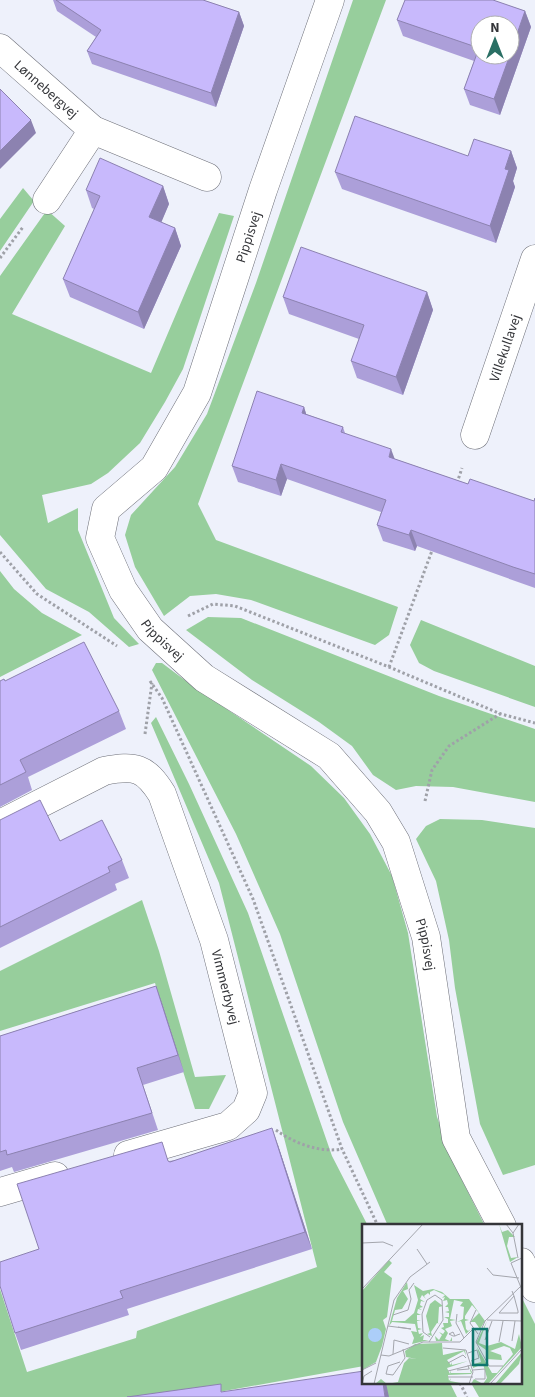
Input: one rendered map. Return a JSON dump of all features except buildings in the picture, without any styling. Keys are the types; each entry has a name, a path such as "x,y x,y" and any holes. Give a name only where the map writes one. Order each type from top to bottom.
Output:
{"street":[{"name":"Pippisvej","path":"330,0 263,190 197,394 154,468 106,509 100,538 122,590 150,630 204,678 329,756 383,819 396,842 426,937 456,1138 501,1224"},
{"name":"Lønnebergvej","path":"0,48 93,130 207,177"},
{"path":"47,200 93,130"},
{"name":"Villekullavej","path":"475,435 535,259"},
{"path":"0,824 104,771 121,768 138,769"},
{"name":"Vimmerbyvej","path":"138,769 153,780 162,794 214,940 253,1093 246,1110"},
{"path":"104,1162 228,1126 246,1110"},
{"path":"0,1192 76,1170"},
{"path":"522,1264 535,1288"}],"path":[{"path":"454,490 475,435"},
{"path":"389,667 434,546"},
{"path":"0,552 37,594"},
{"path":"159,638 183,618 213,604 234,606 389,667 501,714 535,723"},
{"path":"138,769 147,726 152,683"},
{"path":"425,802 432,770 449,746 501,714"},
{"path":"246,1110 291,1141 330,1150 342,1149"},
{"path":"460,1384 467,1397"}],"green space":[{"path":"353,0 386,0 198,504 216,540 398,607 389,635 375,645 251,600 216,594 190,596 164,616 135,567 125,535 131,515 175,467 207,414 256,283"},
{"path":"23,188 34,201 0,251 0,219"},
{"path":"47,210 65,226 12,314 151,373 219,213 234,216 183,369 140,443 108,473 91,484 42,495 48,523 78,508 78,530 114,618 139,644 129,647 89,612 46,589 0,535 0,276"},
{"path":"0,571 14,589 42,613 82,635 0,677"},
{"path":"208,617 241,618 439,696 535,729 535,802 453,787 416,786 396,790 373,775 352,746 319,722 252,680 186,630"},
{"path":"421,620 535,666 535,707 434,671 419,663 410,645"},
{"path":"156,663 162,663 194,687 311,766 344,798 370,834 392,876 408,933 437,1117 456,1168 484,1224 387,1224 343,1122 280,934 236,834 152,670"},
{"path":"156,717 248,913 332,1156 367,1224 362,1224 362,1366 191,1397 0,1397 0,1289 27,1372 136,1338 137,1331 317,1267 219,883 151,723"},
{"path":"440,819 482,820 535,828 535,1165 503,1175 480,1124 455,988 449,940 436,881 416,839 426,826"},
{"path":"142,900 159,951 195,1077 226,1075 209,1109 195,1109 155,983 0,1031 0,971"},
{"path":"522,1298 535,1324 535,1397 479,1397 472,1384 522,1384"},
{"path":"384,1384 450,1384 457,1397 387,1397"}]}
